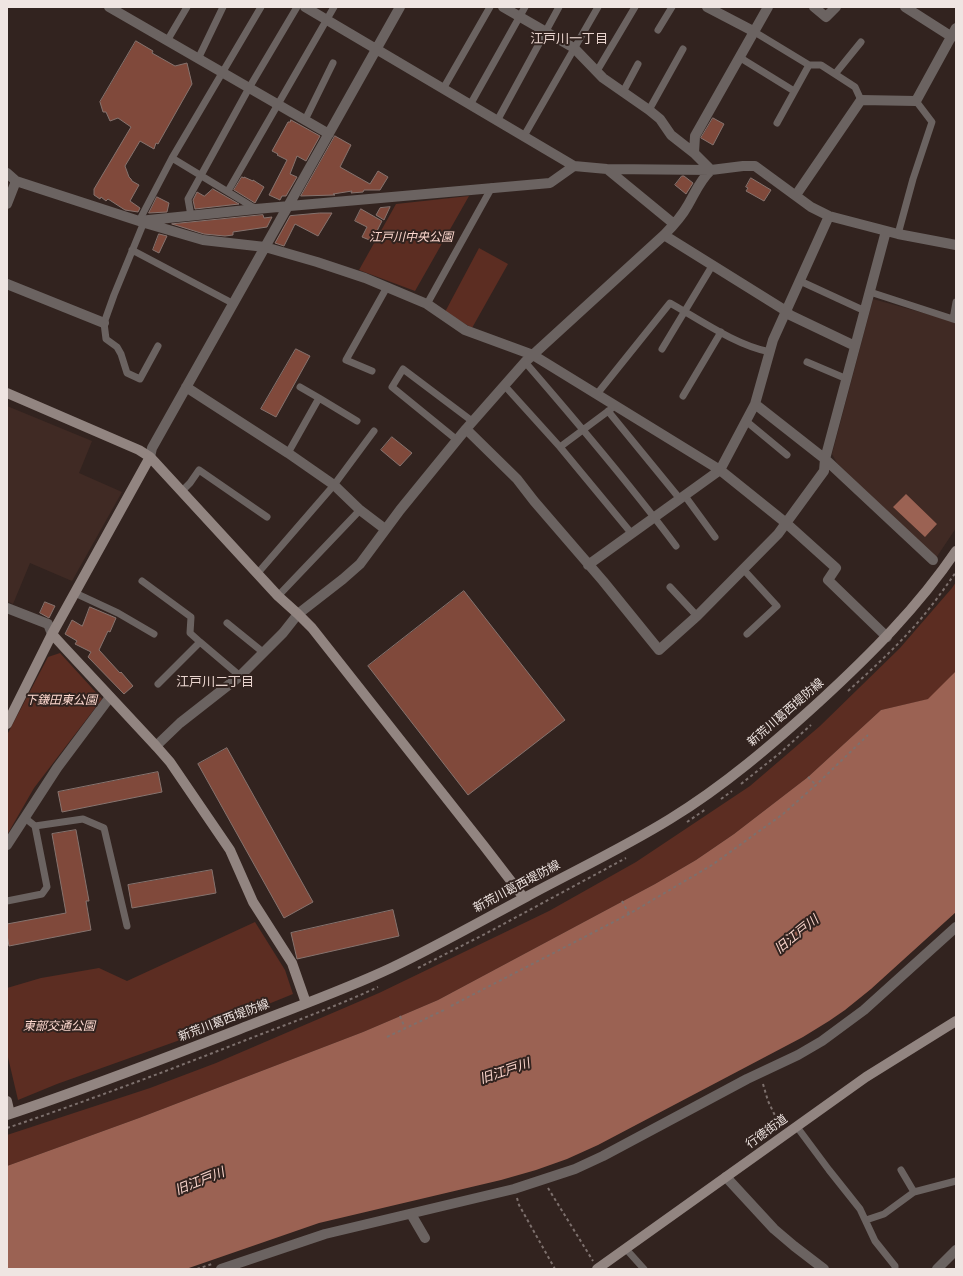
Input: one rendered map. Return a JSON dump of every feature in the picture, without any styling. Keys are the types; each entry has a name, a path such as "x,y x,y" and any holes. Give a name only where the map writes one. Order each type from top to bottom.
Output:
{"street":[{"path":"304,7 574,166 607,169 711,170 755,166 811,207 830,216 898,234 956,245"},
{"path":"8,717 150,457 152,448 400,7"},
{"path":"503,7 574,48 603,78 660,119 671,135 694,153 711,170"},
{"path":"708,7 753,31"},
{"path":"694,153 694,136 768,7"},
{"path":"814,7 826,17 836,7"},
{"path":"796,195 861,100 916,101 954,35 905,7"},
{"path":"112,8 329,134"},
{"path":"142,222 256,208 550,183 574,166"},
{"path":"607,169 674,224"},
{"path":"156,746 180,723 240,676 283,633 298,614 360,564 384,529 472,421 504,385 529,358 664,235 687,207 704,176 711,170"},
{"path":"7,173 16,181 203,240 265,247 317,262 365,278 427,304 465,330 529,358 597,394 612,408 720,470 786,524 836,568 828,580 887,636"},
{"path":"7,204 16,181"},
{"path":"588,565 720,470 755,404 773,340 830,216"},
{"path":"466,429 517,479 660,650 697,616 786,524 824,471 825,459 855,346 866,311 886,231"},
{"path":"664,235 786,311 790,315 855,346"},
{"path":"7,284 104,323"},
{"path":"186,387 288,453 334,485 360,510 384,529"},
{"path":"7,393 139,450 150,457 257,574 312,628 524,898"},
{"path":"755,404 825,459 933,560"},
{"name":"新荒川葛西堤防線","path":"9,1114 181,1052 363,980 417,955 634,840 670,819 713,791 782,736 835,687 887,636 928,589 956,551"},
{"path":"7,608 48,624 52,634 62,646 170,762 230,850 253,902 292,962 306,1003"},
{"path":"7,844 57,768 110,697"},
{"path":"218,1266 325,1234 514,1189 575,1169 603,1156 759,1073 798,1055 841,1028 864,1010 956,927"},
{"name":"行徳街道","path":"601,1268 866,1077 956,1021"},
{"path":"7,1101 9,1114"},
{"path":"726,1177 774,1229 824,1269"},
{"path":"411,1214 425,1238"},
{"path":"936,1269 956,1250"}],"lane":[{"path":"167,40 187,7"},
{"path":"198,59 223,7"},
{"path":"158,346 140,379 127,373 121,354 117,347 106,338 104,323 142,222 172,158 261,7"},
{"path":"191,216 188,199 249,88 297,7"},
{"path":"228,191 334,7"},
{"path":"443,89 490,7"},
{"path":"470,105 525,7"},
{"path":"497,120 559,7"},
{"path":"524,136 598,7"},
{"path":"597,71 635,7"},
{"path":"658,30 672,7"},
{"path":"753,31 809,64 821,65 855,87 861,100"},
{"path":"835,74 861,42"},
{"path":"648,110 683,49"},
{"path":"739,57 794,91"},
{"path":"305,120 333,63"},
{"path":"623,92 638,64"},
{"path":"777,123 809,64"},
{"path":"898,234 913,179 932,122 916,101"},
{"path":"172,158 256,208"},
{"path":"427,304 492,188"},
{"path":"132,250 234,304"},
{"path":"662,349 686,312 712,266"},
{"path":"800,281 866,311"},
{"path":"372,371 346,360 387,287"},
{"path":"870,292 954,319 956,302"},
{"path":"597,394 670,303 734,340 770,352"},
{"path":"683,396 721,332"},
{"path":"529,358 655,517 676,546"},
{"path":"807,362 847,379"},
{"path":"457,440 392,387 403,369 472,421"},
{"path":"504,385 560,447 632,534"},
{"path":"300,387 357,421"},
{"path":"288,453 319,398"},
{"path":"560,447 612,408 715,537"},
{"path":"746,421 787,455"},
{"path":"257,574 334,485 374,431"},
{"path":"182,491 199,470 267,517"},
{"path":"278,596 360,510"},
{"path":"743,569 777,606 747,634"},
{"path":"142,581 191,617 190,633 240,676"},
{"path":"670,587 697,616"},
{"path":"75,594 118,613 154,634"},
{"path":"227,623 264,653"},
{"path":"158,684 200,642"},
{"path":"7,901 42,894 47,887 35,826 25,818"},
{"path":"35,826 83,819 104,828 127,926"},
{"path":"797,1126 829,1170 860,1208 875,1241 895,1269"},
{"path":"901,1170 914,1192"},
{"path":"866,1220 884,1214 914,1192 956,1181"},
{"path":"626,1249 644,1269"}],"path":[{"path":"451,1006 629,914 712,864 783,814 868,736"},
{"path":"808,776 816,785"},
{"path":"622,901 629,914"},
{"path":"387,1037 444,1010"},
{"path":"400,1016 405,1028"},
{"path":"759,1073 768,1101 784,1136"},
{"path":"549,1190 601,1268"},
{"path":"519,1205 555,1269"},
{"path":"197,1269 218,1266"}],"shaded area":[{"path":"873,299 956,322 956,528 936,558 837,463 832,454"},
{"path":"7,406 92,441 79,473 122,492 72,581 30,563 13,604 7,601"}],"green space":[{"name":"江戸川中央公園","path":"469,196 415,291 359,270 396,204"},
{"path":"479,248 508,264 472,328 445,312"},
{"path":"956,582 956,671 929,699 881,710 808,777 734,834 696,860 655,884 438,1000 363,1032 139,1118 7,1166 7,1135 150,1088 216,1063 379,993 549,911 636,862 750,786 820,726 900,648"},
{"name":"下鎌田東公園","path":"60,653 102,699 34,788 7,835 7,735 48,657"},
{"name":"東部交通公園","path":"255,922 285,970 293,994 180,1040 57,1084 18,1100 7,1053 7,988 41,978 99,968 127,981"}],"water":[{"path":"906,494 937,524 925,537 893,507"},
{"name":"旧江戸川","path":"956,671 956,912 871,989 829,1021 803,1037 598,1145 567,1159 536,1170 501,1180 319,1223 186,1269 7,1269 7,1166 139,1118 363,1032 438,1000 655,884 696,860 734,834 808,777 881,710 928,699"}],"building":[{"path":"136,41 153,51 152,53 175,66 187,63 192,84 158,144 156,143 154,149 140,141 125,166 129,177 132,181 139,185 130,201 140,208 138,212 125,210 108,199 106,201 101,197 100,199 94,195 94,189 131,127 118,118 110,121 106,112 103,112 100,102"},
{"path":"713,118 724,124 713,145 701,138"},
{"path":"291,120 320,136 306,161 297,156 290,174 297,177 286,196 282,196 280,200 269,195 287,160 272,151 288,122"},
{"path":"335,136 351,145 340,167 370,184 378,171 388,177 380,190 364,190 363,192 351,193 352,191 333,194 335,195 301,196"},
{"path":"682,176 693,183 686,194 675,185"},
{"path":"242,177 253,180 264,187 255,203 234,190"},
{"path":"751,178 771,190 764,201 746,191 748,188 746,187"},
{"path":"213,189 239,204 195,209 193,200 197,192 204,196"},
{"path":"157,197 169,203 167,212 149,213"},
{"path":"390,207 384,220 376,215 380,208"},
{"path":"361,209 382,221 372,241 362,237 367,227 355,221"},
{"path":"332,213 318,236 295,224 284,246 275,243 290,216"},
{"path":"263,215 264,218 272,217 267,227 233,232 233,235 225,236 204,234 172,224"},
{"path":"159,234 167,236 159,253 153,250"},
{"path":"296,349 310,356 276,417 261,409"},
{"path":"392,437 412,453 400,466 381,450"},
{"path":"464,591 565,720 468,795 368,666"},
{"path":"45,602 55,606 49,618 40,613"},
{"path":"90,607 116,618 110,632 108,631 99,650 133,686 124,694 88,657 91,652 75,644 77,641 65,634 72,620 82,626"},
{"path":"227,748 313,902 284,918 198,764"},
{"path":"158,772 162,792 62,812 58,792"},
{"path":"76,830 89,901 86,901 91,930 9,946 7,924 66,913 52,834"},
{"path":"212,870 216,893 132,908 128,885"},
{"path":"393,910 399,936 297,959 291,933"}],"district":[{"name":"江戸川一丁目","path":"569,40"},
{"name":"江戸川二丁目","path":"215,683"}]}
